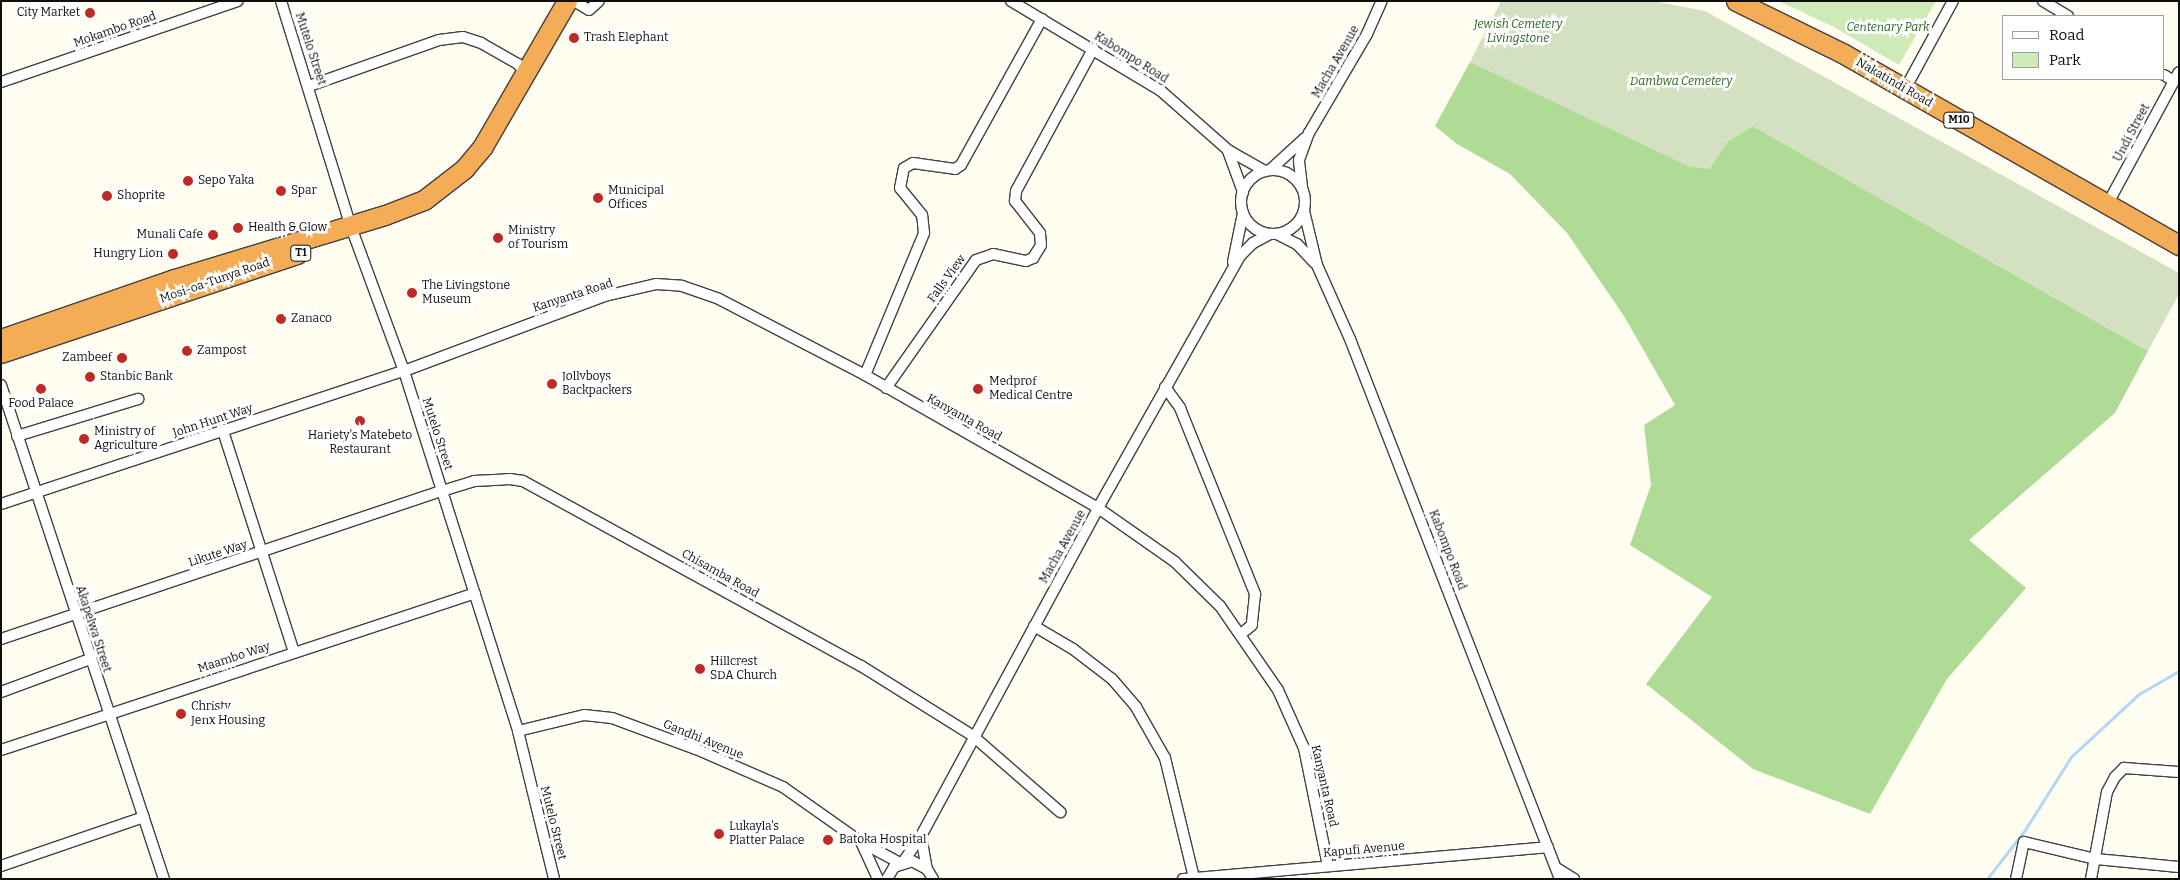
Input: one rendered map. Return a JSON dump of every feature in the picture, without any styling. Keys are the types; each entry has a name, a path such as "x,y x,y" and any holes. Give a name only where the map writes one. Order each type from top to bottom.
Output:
{"highway":[{"name":"Mosi-oa-Tunya Road","path":"1,339 174,279 429,209 463,186 487,160 530,65 568,1"},
{"name":"Nakatindi Road","path":"1736,1 1774,18 1905,89 2179,245"},
{"name":"Mosi-oa-Tunya Road","path":"1,353 352,231"}],"street":[{"name":"Mokambo Road","path":"1,82 237,1"},
{"name":"Mutelo Street","path":"282,1 352,231 404,371 518,731 554,879"},
{"path":"574,1 589,10 598,1"},
{"name":"Kabompo Road","path":"1011,1 1160,90 1228,150 1267,170"},
{"name":"Macha Avenue","path":"1302,186 1299,160 1309,133 1367,34 1382,1"},
{"path":"1905,89 1953,1"},
{"path":"2043,1 2066,15"},
{"path":"865,375 924,233 922,215 900,188 904,168 912,163 955,169 961,165 1042,19"},
{"path":"309,86 439,40 463,38 481,43 530,65"},
{"name":"Falls View","path":"886,388 976,260 993,254 1026,261 1033,258 1041,245 1040,233 1015,201 1016,191 1093,49"},
{"name":"Undi Street","path":"2107,205 2176,76"},
{"name":"Macha Avenue","path":"1267,170 1309,133"},
{"path":"1228,150 1242,192 1243,213 1256,229 1274,234 1296,225 1304,211 1305,196 1302,186 1286,172 1267,170 1255,175 1242,192"},
{"name":"Kabompo Road","path":"1304,211 1316,265 1350,339 1559,874"},
{"name":"Macha Avenue","path":"1230,273 1243,213"},
{"name":"Kabompo Road","path":"1274,234 1297,244 1316,265"},
{"name":"Macha Avenue","path":"887,879 902,863 921,836 973,736 1098,508 1240,256 1253,242 1274,234"},
{"name":"Kanyanta Road","path":"404,371 604,296 656,284 682,286 719,299 865,375 1098,508 1175,562 1220,606 1278,690 1304,748 1328,866"},
{"name":"John Hunt Way","path":"1,504 404,371"},
{"name":"Akapelwa Street","path":"1,385 90,660 164,879"},
{"path":"1165,387 1180,408 1255,594 1252,625 1241,634"},
{"path":"17,436 138,399"},
{"path":"223,431 294,652"},
{"name":"Chisamba Road","path":"442,491 495,478 523,481 862,666 973,736 1060,812"},
{"name":"Likute Way","path":"1,638 75,612 262,553 442,491"},
{"name":"Maambo Way","path":"1,750 475,594"},
{"path":"1034,626 1073,649 1112,679 1136,707 1165,758 1194,878"},
{"path":"1,692 90,660"},
{"name":"Gandhi Avenue","path":"518,731 584,715 612,718 696,749 783,787 861,842 902,863 920,864 927,869"},
{"path":"2092,879 2106,792 2115,777 2124,768 2179,772"},
{"path":"1,866 144,817"},
{"path":"921,836 927,869 933,879"},
{"path":"861,842 878,879"},
{"path":"2016,879 2024,842 2096,859 2179,867"},
{"name":"Kapufi Avenue","path":"1183,879 1548,847"},
{"path":"1559,874 1574,879"}],"green space":[{"name":"Dambwa Cemetery","path":"1501,1 1653,1 1705,11 2179,273 2179,294 2148,351 1753,126 1728,141 1709,169 1690,167 1470,62"},
{"name":"Centenary Park","path":"1778,1 1936,1 1899,65 1832,26"},
{"path":"1470,62 1709,169 1728,141 1753,126 2148,351 2115,413 1969,540 2026,588 1947,679 1870,814 1753,769 1646,684 1712,597 1630,545 1651,485 1644,425 1675,405 1624,316 1567,233 1510,174 1457,144 1435,126"}],"waterway":[{"path":"1987,879 2025,830 2071,757 2139,694 2179,671"}],"place":[{"name":"City Market","path":"90,13"},
{"name":"Trash Elephant","path":"574,38"},
{"name":"Sepo Yaka","path":"188,181"},
{"name":"Spar","path":"281,191"},
{"name":"Shoprite","path":"107,196"},
{"name":"Municipal Offices","path":"598,198"},
{"name":"Health & Glow","path":"238,228"},
{"name":"Munali Cafe","path":"213,235"},
{"name":"Ministry of Tourism","path":"498,238"},
{"name":"Hungry Lion","path":"173,254"},
{"name":"The Livingstone Museum","path":"412,293"},
{"name":"Zanaco","path":"281,319"},
{"name":"Zampost","path":"187,351"},
{"name":"Zambeef","path":"122,358"},
{"name":"Stanbic Bank","path":"90,377"},
{"name":"Jollyboys Backpackers","path":"552,384"},
{"name":"Food Palace","path":"41,389"},
{"name":"Medprof Medical Centre","path":"978,389"},
{"name":"Hariety's Matebeto Restaurant","path":"360,421"},
{"name":"Ministry of Agriculture","path":"84,439"},
{"name":"Hillcrest SDA Church","path":"700,669"},
{"name":"Christy Jenx Housing","path":"181,714"},
{"name":"Lukayla's Platter Palace","path":"719,834"},
{"name":"Batoka Hospital","path":"828,840"}],"park label":[{"name":"Jewish Cemetery Livingstone","path":"1518,32"}]}
